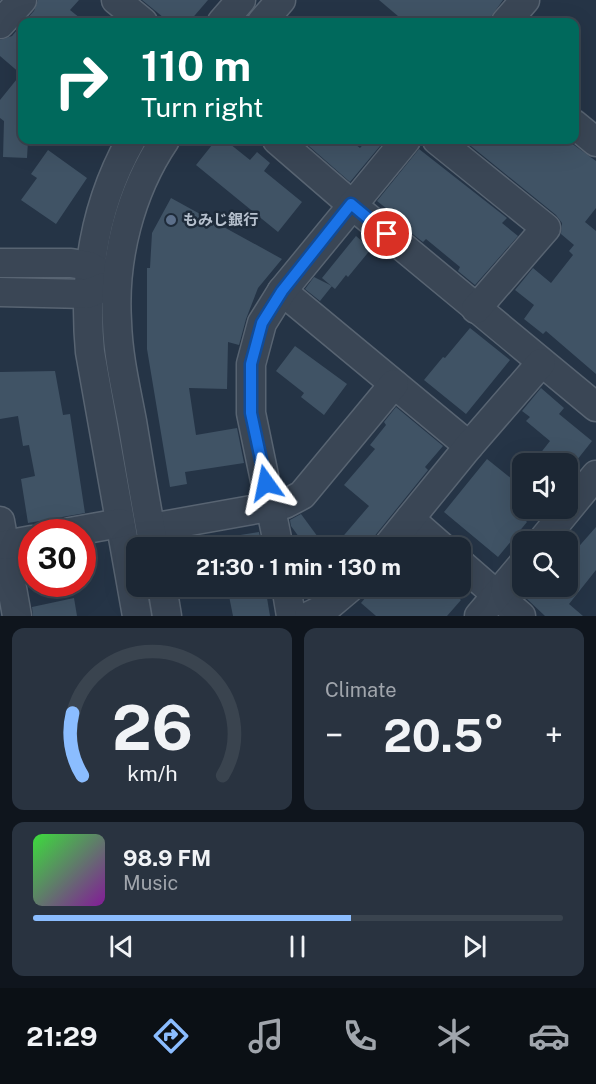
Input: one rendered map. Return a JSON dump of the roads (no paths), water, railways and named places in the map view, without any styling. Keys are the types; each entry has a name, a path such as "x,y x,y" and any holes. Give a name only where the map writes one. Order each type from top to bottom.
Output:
{"street":[{"path":"0,24 22,0"},
{"path":"116,0 138,18"},
{"path":"225,18 241,0"},
{"path":"265,18 280,0"},
{"path":"509,18 525,0"},
{"path":"579,128 596,142"},
{"path":"129,144 110,182 104,200 94,237 87,294 90,352 137,616"},
{"path":"153,537 119,348 117,282 123,243 138,193 163,144"},
{"path":"282,144 476,309 596,407"},
{"path":"277,537 251,413 251,364 262,323 282,291 351,204 403,144"},
{"path":"442,144 546,228 476,309"},
{"path":"0,263 50,262 89,266 117,282"},
{"path":"0,292 87,294 117,282"},
{"path":"282,291 468,446"},
{"path":"395,537 468,446 541,363"},
{"path":"157,537 285,504 302,495 394,384"},
{"path":"550,531 596,475"},
{"path":"410,519 430,537"},
{"path":"96,527 120,523"},
{"path":"12,535 16,616"},
{"path":"488,606 512,577"},
{"path":"471,580 488,606 521,616"},
{"path":"164,597 167,616"},
{"path":"288,597 291,616"},
{"path":"309,616 327,607 339,597"}],"place":[{"name":"もみじ銀行","path":"171,220"}]}
